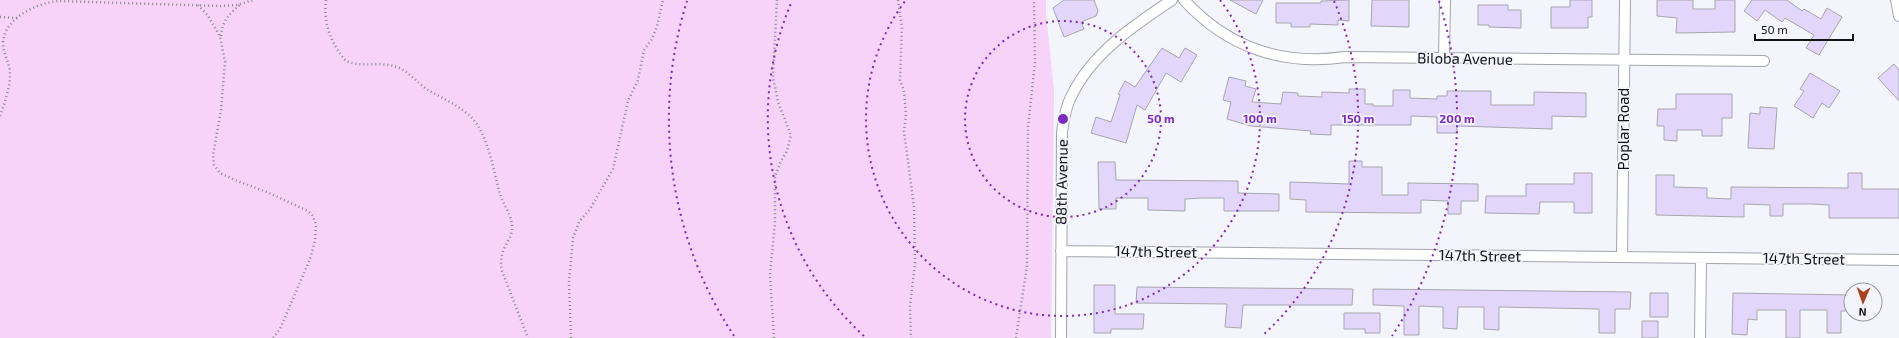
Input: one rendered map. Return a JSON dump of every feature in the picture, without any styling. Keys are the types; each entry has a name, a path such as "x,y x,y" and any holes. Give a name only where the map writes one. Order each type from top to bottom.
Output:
{"street":[{"name":"88th Avenue","path":"1061,338 1062,132 1064,116 1071,97 1098,58 1120,38 1172,0"},
{"name":"Biloba Avenue","path":"1184,0 1210,25 1231,38 1252,48 1285,57 1311,60 1345,57 1624,61 1764,61"},
{"path":"1444,58 1445,0"},
{"name":"Poplar Road","path":"1622,257 1625,0"},
{"path":"1896,0 1899,16"},
{"name":"147th Street","path":"1061,251 1899,260"},
{"path":"1700,338 1701,258"}],"path":[{"path":"0,116 9,91 10,80 9,66 4,55 4,35 17,18 46,2 58,1 198,5 242,4 253,0"},
{"path":"326,0 326,19 330,37 346,61 362,65 386,65 403,70 427,89 464,112 479,127 487,148 502,202 512,224 512,234 502,251 500,262 528,338"},
{"path":"571,338 569,282 573,238 580,222 590,209 613,169 628,101 638,80 644,50 652,39 657,26 663,0"},
{"path":"774,338 770,275 775,223 775,176 780,161 787,151 791,135 778,102 773,77 777,0"},
{"path":"898,0 902,27 900,80 904,91 906,110 904,132 914,207 915,263 910,306 911,338"},
{"path":"1016,338 1027,266 1028,127 1036,57 1034,0"},
{"path":"221,40 223,26 227,17 242,4"},
{"path":"198,5 211,21 221,40 225,62 225,73 213,156 214,165 220,173 308,211 312,215 316,224 315,241 310,259 280,329 273,338"},
{"path":"0,17 17,18"}],"shaded area":[{"path":"0,0 1046,0 1046,14 1054,91 1051,338 0,338"}],"building":[{"path":"1064,0 1094,0 1098,11 1096,16 1081,22 1084,29 1064,37 1053,8"},
{"path":"1230,0 1263,0 1256,14"},
{"path":"1349,0 1349,21 1338,20 1338,25 1310,24 1310,27 1291,27 1291,23 1276,23 1276,3 1321,3 1321,1"},
{"path":"1372,0 1409,0 1409,27 1371,26"},
{"path":"1570,0 1592,0 1592,17 1588,17 1588,28 1551,28 1551,7 1570,7"},
{"path":"1657,0 1693,0 1693,9 1715,9 1715,0 1735,0 1735,32 1676,33 1677,18 1657,16"},
{"path":"1752,0 1787,0 1802,11 1804,9 1821,19 1827,8 1842,17 1819,55 1806,48 1814,35 1785,18 1782,22 1765,10 1757,21 1744,11"},
{"path":"1478,5 1508,5 1508,10 1521,10 1521,28 1489,27 1489,25 1478,25"},
{"path":"1162,48 1179,58 1185,48 1197,55 1181,82 1166,73 1145,110 1137,105 1126,143 1091,133 1096,117 1111,122 1120,95 1118,94 1125,81 1135,87"},
{"path":"1894,64 1899,70 1899,101 1878,78"},
{"path":"1810,73 1840,91 1829,108 1822,103 1813,118 1794,106 1804,91 1800,89"},
{"path":"1229,77 1246,81 1245,86 1256,89 1252,102 1281,104 1283,92 1298,93 1298,96 1322,97 1322,92 1349,93 1349,89 1365,89 1365,104 1373,104 1373,106 1393,106 1393,90 1410,90 1410,98 1437,99 1437,96 1447,96 1447,91 1491,91 1491,105 1534,105 1534,92 1586,93 1586,117 1552,116 1552,129 1457,126 1457,133 1437,133 1437,117 1411,116 1411,125 1331,125 1331,135 1310,134 1311,131 1251,126 1227,119 1231,102 1223,100"},
{"path":"1676,94 1732,94 1732,118 1722,118 1722,136 1702,136 1702,130 1677,130 1677,141 1664,140 1664,126 1657,126 1658,109 1676,109"},
{"path":"1760,107 1777,108 1774,149 1748,148 1750,113 1760,114"},
{"path":"1349,161 1362,161 1362,167 1382,167 1382,195 1408,195 1408,183 1478,184 1478,201 1461,201 1461,214 1448,214 1448,201 1421,200 1421,213 1306,212 1306,200 1290,199 1290,182 1349,184"},
{"path":"1098,162 1115,162 1116,180 1238,181 1238,193 1279,194 1279,211 1224,211 1224,198 1185,199 1185,211 1148,210 1148,198 1116,198 1116,209 1099,209"},
{"path":"1574,173 1592,173 1592,213 1574,213 1574,202 1540,202 1539,214 1485,213 1486,196 1526,196 1526,184 1574,184"},
{"path":"1848,173 1862,173 1862,189 1899,189 1899,218 1829,218 1829,205 1812,204 1783,204 1783,216 1770,216 1770,205 1744,204 1744,217 1656,215 1656,175 1674,175 1674,187 1707,188 1707,198 1731,199 1731,187 1848,188"},
{"path":"1094,285 1115,285 1115,314 1144,314 1143,329 1111,329 1111,333 1094,333"},
{"path":"1137,287 1353,289 1352,305 1243,305 1241,328 1225,327 1227,304 1136,303"},
{"path":"1373,289 1631,292 1630,309 1615,309 1615,333 1599,333 1599,309 1499,307 1499,330 1484,329 1484,307 1458,307 1457,329 1443,328 1443,307 1419,306 1419,335 1404,335 1404,306 1373,305"},
{"path":"1650,293 1668,293 1668,317 1650,317"},
{"path":"1733,293 1843,295 1841,333 1827,333 1827,310 1800,310 1800,338 1786,338 1786,310 1757,310 1757,320 1748,319 1747,335 1732,334"},
{"path":"1344,313 1380,313 1380,333 1365,333 1365,329 1344,329"},
{"path":"1642,321 1658,321 1658,338 1642,338"}]}
